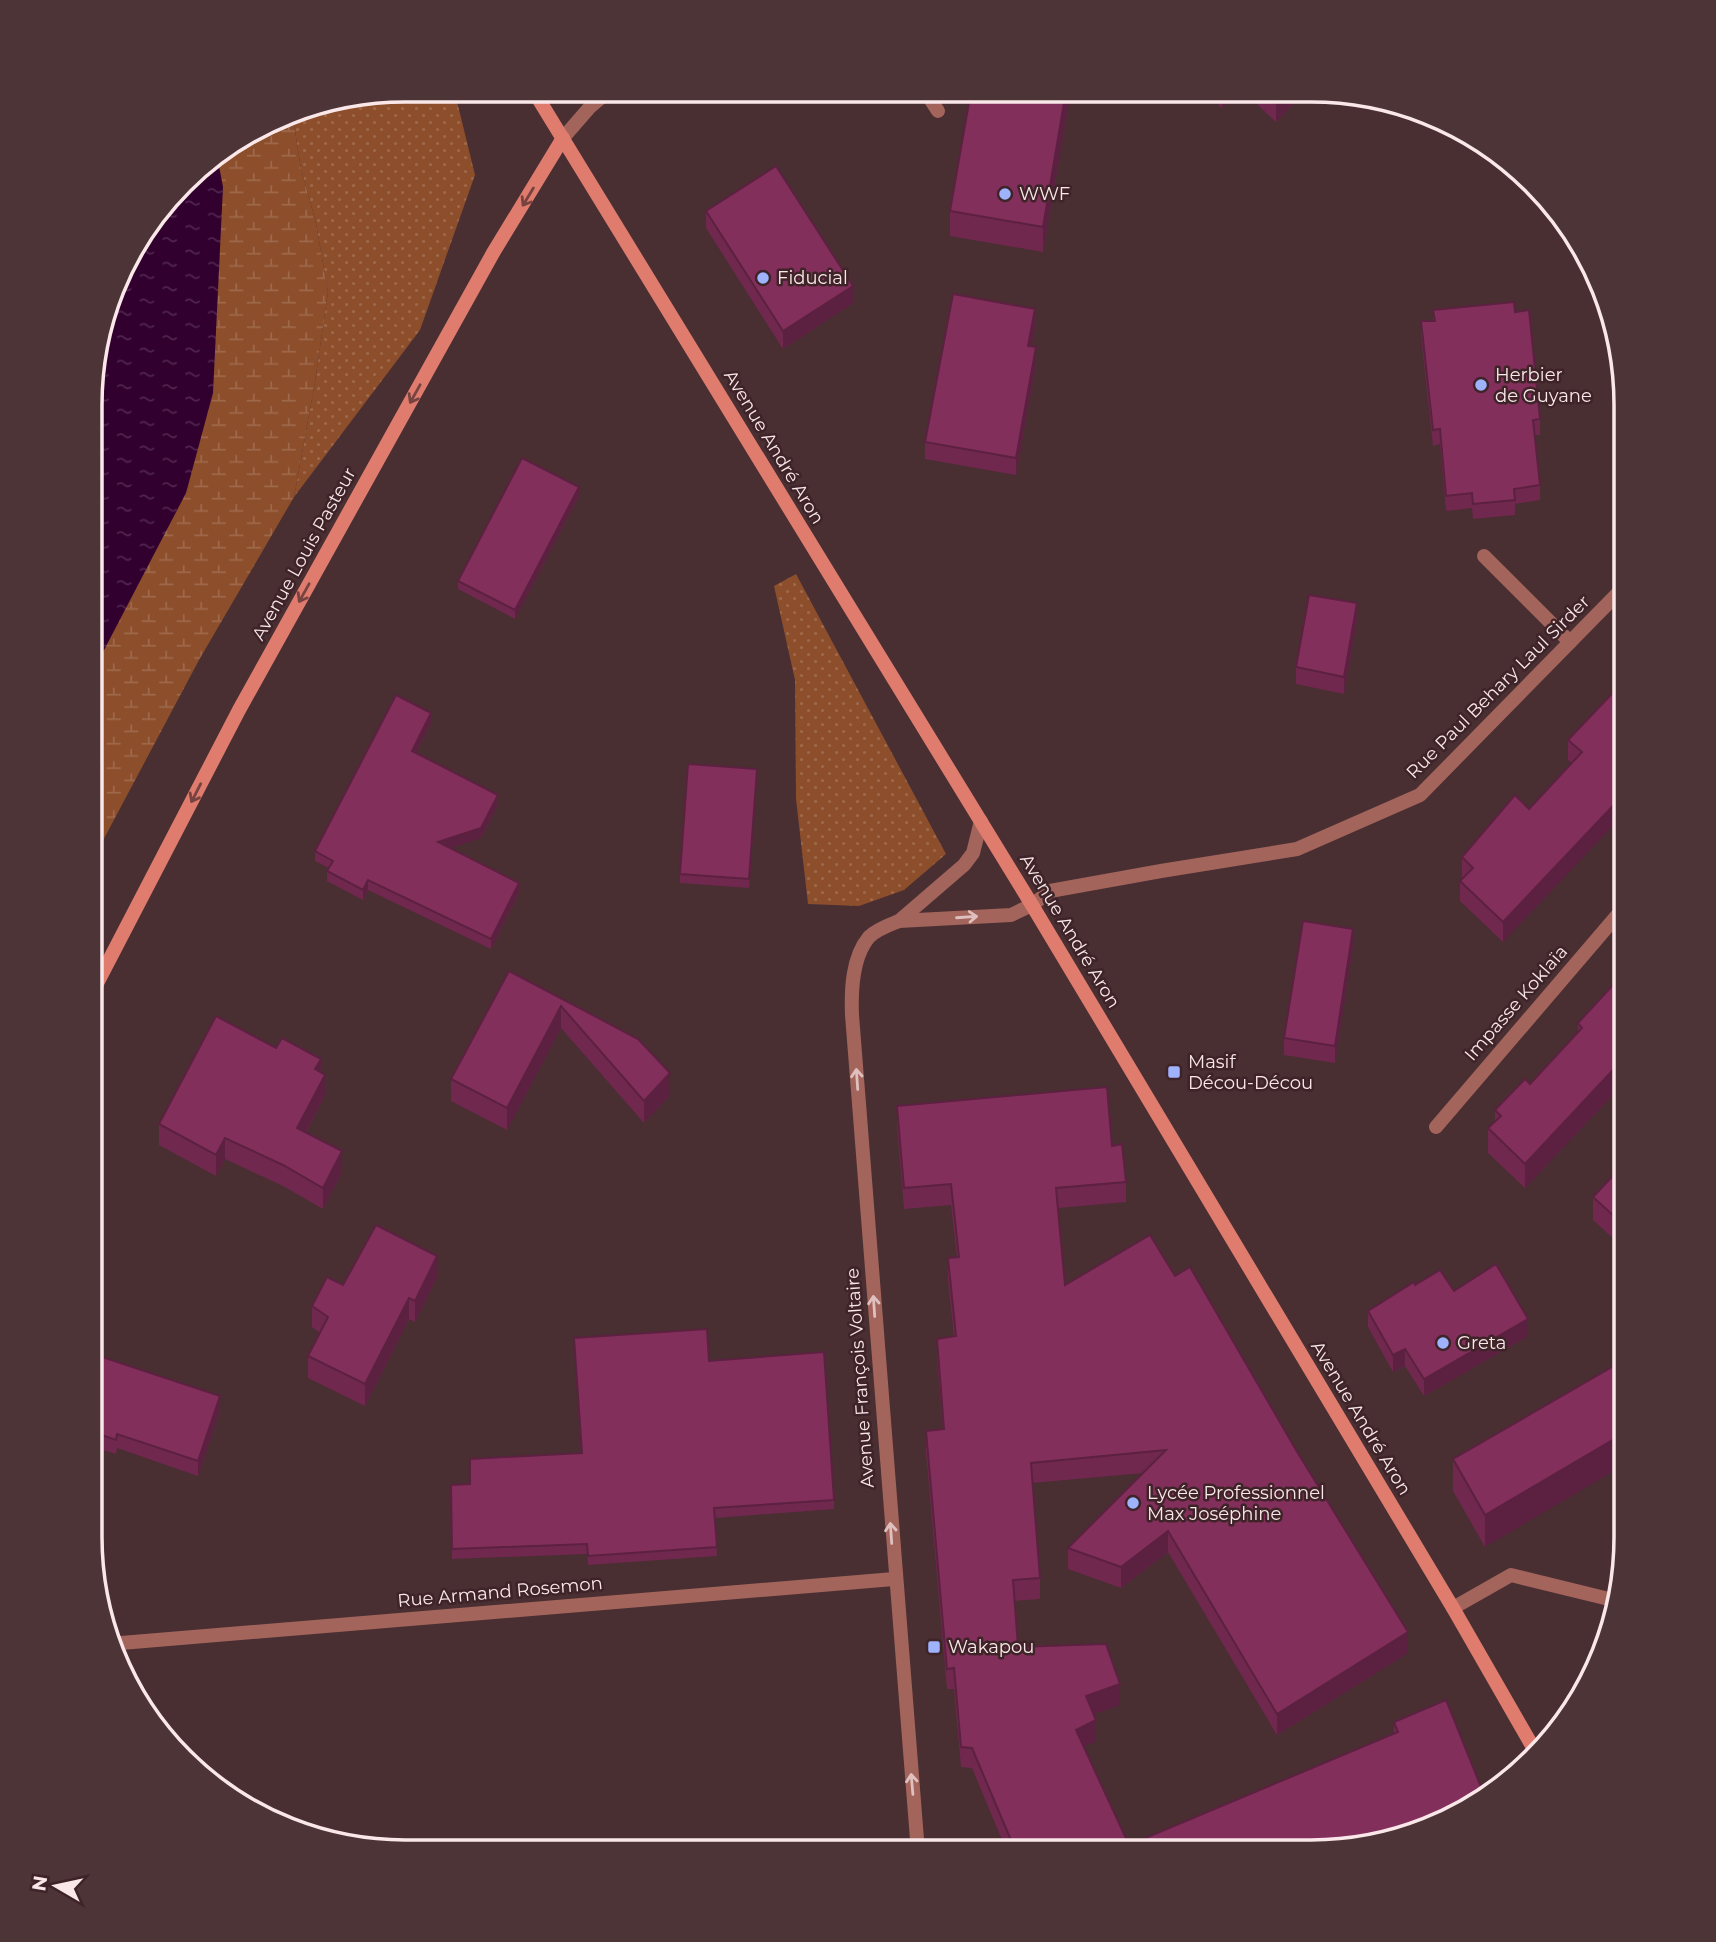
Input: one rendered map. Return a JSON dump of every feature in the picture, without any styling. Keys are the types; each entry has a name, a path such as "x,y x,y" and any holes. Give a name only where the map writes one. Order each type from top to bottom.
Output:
{"main road":[{"name":"Avenue André Aron","path":"540,102 1032,905 1453,1608 1532,1745"},
{"name":"Avenue Louis Pasteur","path":"102,974 246,698 493,253 563,138"}],"street":[{"path":"563,138 596,102"},
{"path":"932,102 938,111"},
{"path":"1484,556 1570,642"},
{"name":"Rue Paul Behary Laul Sirder","path":"1032,905 1049,891 1297,849 1420,795 1614,597"},
{"name":"Avenue François Voltaire","path":"917,1840 894,1578 851,1000 853,977 869,938 900,921 964,865 973,853 981,821"},
{"name":"Avenue François Voltaire","path":"900,921 1011,915 1032,905"},
{"name":"Impasse Koklaïa","path":"1436,1127 1614,919"},
{"path":"1453,1608 1511,1575 1609,1599"},
{"name":"Rue Armand Rosemon","path":"121,1643 894,1578"}],"green space":[{"path":"457,102 475,175 420,330 294,497 328,292 316,223 301,169 294,123 326,112 365,104"},
{"path":"294,123 328,292 294,497 199,660 102,842 102,384 112,325 176,206 190,190 236,152"},
{"path":"796,574 946,854 904,890 859,906 808,904 796,799 795,680 774,586"}],"water":[{"path":"219,165 223,187 213,393 186,493 102,654 102,384 107,345 125,288 152,236 190,190"}],"building":[{"path":"969,102 1064,102 1043,227 950,211"},
{"path":"776,166 853,286 783,331 706,211"},
{"path":"953,294 1035,309 1028,346 1036,347 1016,458 925,442"},
{"name":"Herbier de Guyane","path":"1514,302 1515,312 1529,310 1540,419 1533,420 1540,485 1514,489 1515,500 1473,504 1472,493 1446,496 1440,429 1433,430 1421,321 1435,321 1433,310"},
{"path":"522,458 579,487 515,610 458,581"},
{"path":"1309,595 1357,603 1344,677 1296,667"},
{"path":"1614,692 1614,805 1503,922 1460,881 1473,868 1462,857 1515,795 1529,809 1582,752 1568,740"},
{"path":"396,695 431,713 412,751 498,795 481,828 438,842 519,883 491,939 368,880 363,890 327,871 333,861 315,851"},
{"path":"688,764 757,769 749,879 680,874"},
{"path":"1303,921 1353,929 1335,1046 1284,1038"},
{"path":"509,971 638,1039 670,1073 644,1101 561,1006 507,1108 451,1079"},
{"path":"1614,984 1614,1069 1525,1164 1488,1128 1501,1116 1495,1110 1525,1079 1530,1084 1582,1028 1578,1023"},
{"path":"216,1016 276,1048 282,1038 321,1059 315,1069 325,1075 297,1128 342,1151 323,1188 283,1165 225,1138 216,1155 159,1124"},
{"name":"Lycée Professionnel Max Joséphine","path":"1107,1087 1112,1146 1122,1144 1126,1182 1056,1188 1065,1285 1150,1235 1175,1276 1190,1267 1296,1450 1408,1632 1277,1714 1168,1531 1121,1567 1068,1548 1166,1450 1031,1463 1040,1578 1013,1580 1018,1647 1106,1644 1120,1684 1086,1696 1096,1720 1076,1730 1127,1840 1011,1840 972,1748 961,1747 954,1668 947,1669 926,1431 944,1429 937,1339 956,1336 948,1258 959,1257 951,1184 904,1188 897,1106"},
{"path":"1614,1175 1614,1216 1593,1197"},
{"path":"376,1225 437,1256 415,1301 409,1298 365,1384 308,1356 328,1317 312,1306 327,1277 343,1285"},
{"name":"Greta","path":"1496,1264 1528,1319 1424,1379 1405,1349 1393,1355 1368,1311 1414,1282 1415,1285 1440,1270 1454,1291"},
{"path":"707,1329 709,1361 824,1352 834,1500 714,1508 717,1547 588,1556 587,1544 452,1549 451,1485 470,1484 470,1459 582,1453 574,1338"},
{"path":"102,1357 220,1396 198,1461 117,1434 116,1440 102,1435"},
{"path":"1614,1366 1614,1439 1485,1515 1453,1459"},
{"name":"Lycée Professionnel Max Joséphine","path":"1446,1700 1482,1789 1452,1806 1409,1824 1351,1838 1141,1840 1398,1732 1394,1722"}],"place":[{"name":"WWF","path":"1005,194"},
{"name":"Fiducial","path":"763,278"},
{"name":"Herbier de Guyane","path":"1481,385"},
{"name":"Masif Décou-Décou","path":"1174,1072"},
{"name":"Greta","path":"1443,1343"},
{"name":"Lycée Professionnel Max Joséphine","path":"1133,1503"},
{"name":"Wakapou","path":"934,1647"}]}
